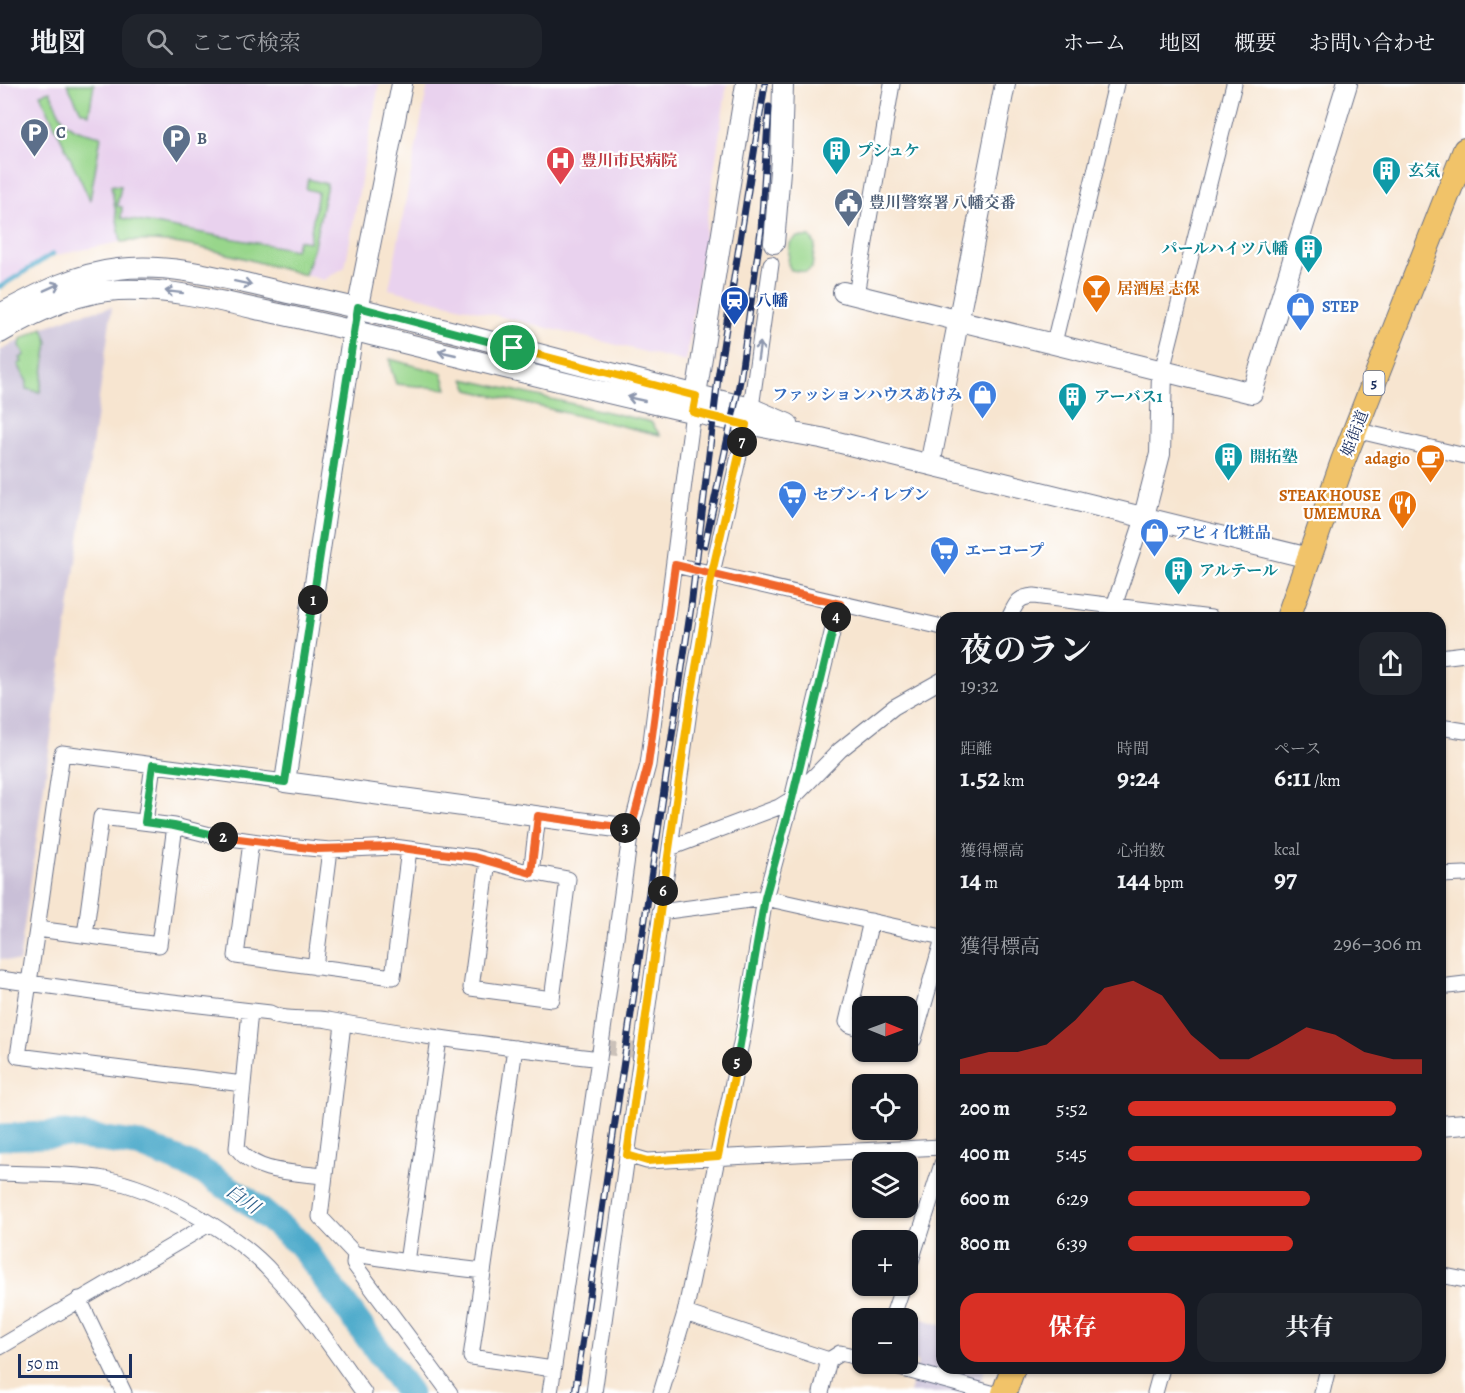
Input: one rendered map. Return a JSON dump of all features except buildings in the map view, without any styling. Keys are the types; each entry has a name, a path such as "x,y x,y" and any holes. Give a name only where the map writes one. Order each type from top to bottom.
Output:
{"main road":[{"name":"姫街道","path":"1293,612 1309,558 1355,430 1465,150"},
{"path":"1004,1393 1011,1374"}],"street":[{"path":"285,782 353,331 402,84"},
{"path":"550,1393 631,829 648,765 694,404 746,84"},
{"path":"774,243 781,159 780,84"},
{"path":"892,84 850,293 1252,393 1347,84"},
{"path":"930,465 1005,84"},
{"path":"1054,343 1116,84"},
{"path":"1012,612 1017,602 1023,597 1034,596 1112,612 1144,516 1160,454 1162,371 1234,84"},
{"path":"594,1393 691,697 712,573 748,417 771,264"},
{"path":"0,314 49,288 91,273 136,267 186,271 358,307 694,404"},
{"path":"0,333 60,303 86,295 115,290 149,290 215,299 694,404 821,438 1309,558"},
{"path":"1355,430 1465,456"},
{"path":"675,565 936,626"},
{"path":"661,1393 686,1313 744,1029 765,898 840,604"},
{"path":"1446,656 1465,654"},
{"path":"670,848 779,807 792,799 840,750 894,707 936,683"},
{"path":"1446,728 1465,730"},
{"path":"243,1084 18,1056 62,753 631,829"},
{"path":"145,822 153,765"},
{"path":"531,873 538,816"},
{"path":"85,935 100,817 174,826 251,842 330,850 394,847 409,849 488,861 531,873 568,879 552,999 471,988 488,861"},
{"path":"37,929 159,945 174,826"},
{"path":"251,842 236,956 393,977 409,849"},
{"path":"315,967 330,850"},
{"path":"1446,875 1465,874"},
{"path":"660,912 765,898 936,936"},
{"path":"853,996 871,921"},
{"path":"918,1025 936,963"},
{"path":"0,979 270,1013 276,1017 308,1017 439,1039 599,1059"},
{"path":"1446,986 1465,984"},
{"path":"852,1001 847,1022 852,1026"},
{"path":"250,1011 237,1148 244,1157 264,1168 323,1176"},
{"path":"343,1024 323,1176 320,1217 355,1254 483,1271"},
{"path":"407,1262 439,1039"},
{"path":"515,1048 471,1357 554,1369"},
{"path":"1446,1125 1465,1124"},
{"path":"627,1155 647,1161 936,1147"},
{"path":"0,1173 107,1179 155,1195 209,1224 235,1241 272,1272 364,1393"},
{"path":"918,1239 936,1183"},
{"path":"0,1347 209,1224"},
{"path":"355,1254 354,1264 450,1393"},
{"path":"1446,1276 1465,1280"},
{"path":"80,1299 124,1393"},
{"path":"686,1313 829,1360"},
{"path":"821,1393 829,1360 840,1353 852,1356"},
{"path":"918,1373 991,1393"},
{"path":"1155,1393 1160,1374"},
{"path":"1322,1393 1327,1374"}],"shaded area":[{"path":"0,84 379,84 345,267 324,280 185,244 125,241 43,258 0,285"},
{"name":"豊川市民病院","path":"428,84 727,84 686,362 389,289"},
{"path":"112,307 19,962 0,959 0,351 42,328 77,315"},
{"path":"918,1317 936,1323 936,1374 983,1374 977,1393 909,1393 915,1374 918,1374"}],"green space":[{"path":"67,84 94,84 89,114 81,111"},
{"path":"50,91 67,123 79,130 101,136 90,200 40,94"},
{"path":"308,179 327,184 314,246 305,275 190,246 166,242 121,242 111,185 121,186 117,206 122,207 121,218 295,250 298,240 309,242 318,192 306,189"},
{"path":"797,237 810,237 815,244 812,268 806,272 791,270 788,264 790,243"},
{"path":"43,328 48,342 40,392 26,389 27,382 18,364 22,362 20,358 25,355 20,346 21,339"},
{"path":"390,359 442,373 447,389 396,384"},
{"path":"464,379 651,422 660,435 469,390"}],"waterway":[{"path":"0,287 53,254"},
{"name":"白川","path":"0,1137 66,1134 141,1145 199,1169 247,1200 300,1244 409,1393"}],"tunnel":[{"path":"601,1047 642,1051"}],"railway":[{"path":"575,1393 691,607 718,378 765,84"},
{"path":"705,545 740,381 761,230 769,107"}],"place":[{"name":"C","path":"35,158"},
{"name":"B","path":"176,164"},
{"name":"プシュケ","path":"836,176"},
{"name":"豊川市民病院","path":"560,186"},
{"name":"玄気","path":"1387,196"},
{"name":"豊川警察署 八幡交番","path":"848,228"},
{"name":"パールハイツ八幡","path":"1309,274"},
{"name":"居酒屋 志保","path":"1096,314"},
{"name":"八幡","path":"735,326"},
{"name":"STEP","path":"1301,332"},
{"name":"ファッションハウスあけみ","path":"983,420"},
{"name":"アーバス1","path":"1073,422"},
{"name":"開拓塾","path":"1229,482"},
{"name":"adagio","path":"1431,484"},
{"name":"セブン-イレブン","path":"792,520"},
{"name":"STEAK HOUSE UMEMURA","path":"1402,530"},
{"name":"アピィ化粧品","path":"1154,558"},
{"name":"エーコープ","path":"944,576"},
{"name":"アルテール","path":"1178,596"}],"route":[{"path":"513,348 358,307 285,782 153,765 145,822 251,842 287,846 330,850 394,847 474,857 531,873 538,816 631,829 648,765 675,565 712,573 840,604 765,898 744,1029 718,1156 647,1161 627,1155 691,697 712,573 746,425 693,412 696,396 513,348"}]}
